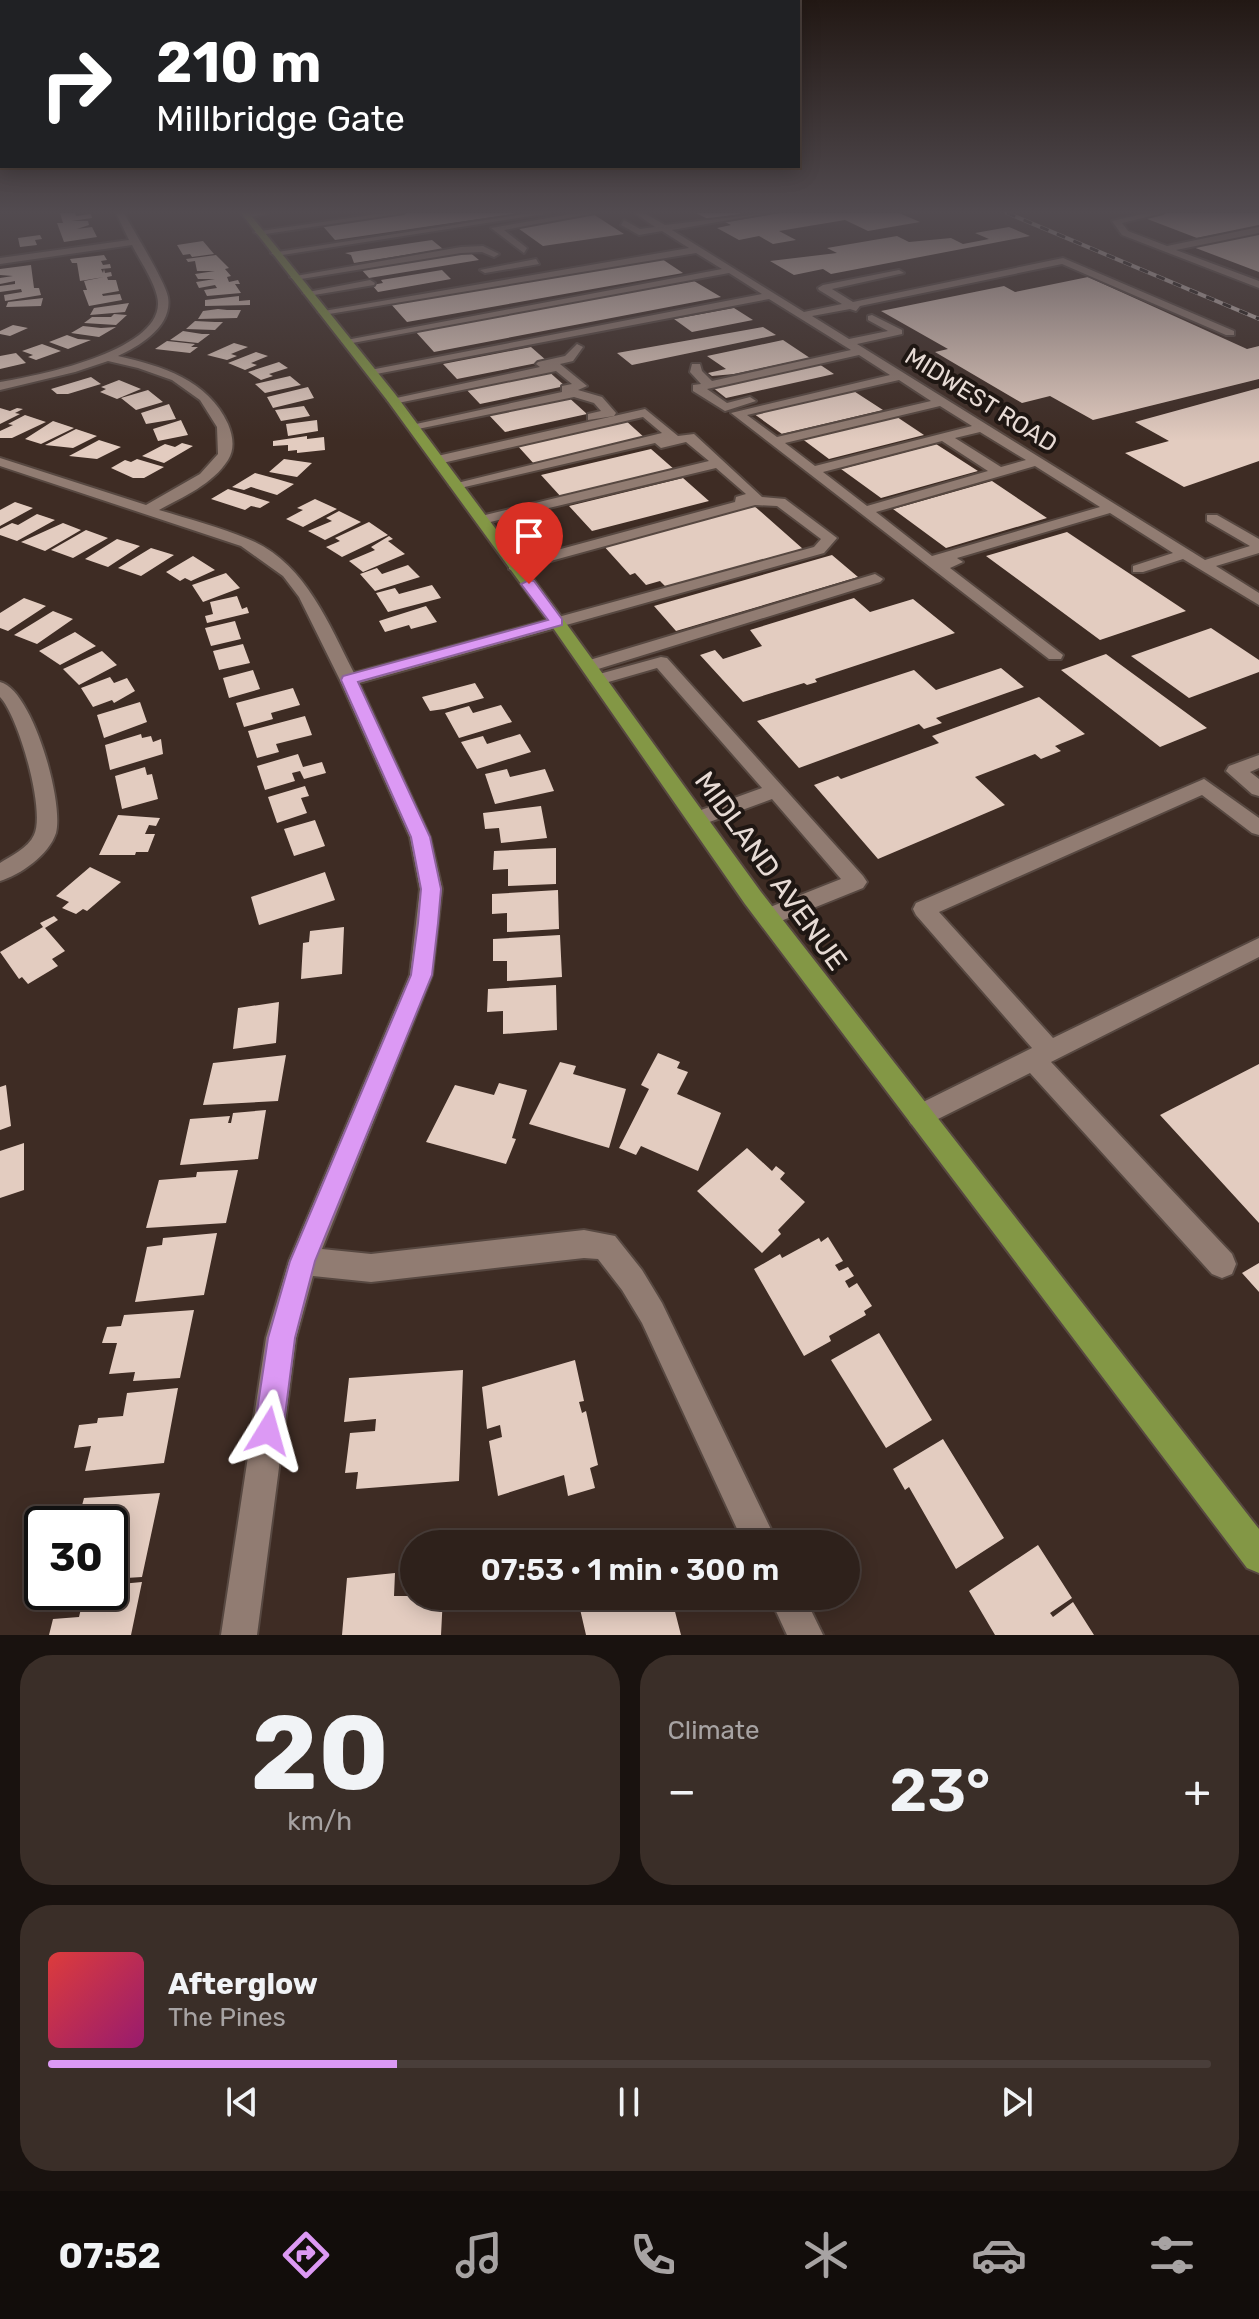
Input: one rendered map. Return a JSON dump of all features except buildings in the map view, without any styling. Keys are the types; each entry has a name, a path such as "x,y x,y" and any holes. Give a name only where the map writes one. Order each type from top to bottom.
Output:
{"main road":[{"name":"MIDLAND AVENUE","path":"305,289 412,424 768,917 1259,1556"}],"street":[{"path":"0,386 55,374 107,357 146,334 163,311 159,289"},
{"path":"323,312 455,289"},
{"path":"347,341 627,289"},
{"name":"MIDWEST ROAD","path":"763,289 861,351 887,375 942,402 1259,600"},
{"path":"825,289 898,332 848,343"},
{"path":"804,315 930,289"},
{"path":"1129,289 1230,333"},
{"path":"371,371 772,295"},
{"path":"374,303 383,312"},
{"path":"391,322 400,331"},
{"path":"391,397 569,359 577,347"},
{"path":"861,351 697,388 725,407 887,375"},
{"path":"107,357 180,379 199,390 216,408 227,441 227,452 219,465 148,510"},
{"path":"696,366 696,372 709,385"},
{"path":"391,397 558,367 581,386 412,424"},
{"path":"887,375 737,413 930,561 1076,522"},
{"path":"412,424 574,393 598,400 610,413 435,456"},
{"path":"773,442 942,402"},
{"path":"435,456 645,413 672,435 456,485"},
{"path":"811,471 983,427"},
{"path":"493,476 499,483 689,437 756,496 513,563"},
{"path":"944,437 999,472"},
{"path":"865,511 1037,461"},
{"path":"0,462 246,543 288,573 306,596 349,680 420,837 431,889 421,975 303,1261 281,1338 239,1635"},
{"path":"482,520 719,463"},
{"path":"349,680 819,550 830,538 780,502 755,501 513,563"},
{"path":"1055,655 938,567 1116,510"},
{"path":"1212,518 1259,546"},
{"path":"1204,565 1259,546"},
{"path":"1138,569 1185,554"},
{"path":"594,673 875,579"},
{"path":"594,673 661,662 856,882 768,917"},
{"path":"0,687 11,697 21,714 44,794 46,832 39,845 0,873"},
{"path":"1222,1264 1041,1055 924,909 1259,761"},
{"path":"1236,771 1259,789"},
{"path":"1204,786 1259,828"},
{"path":"697,819 775,791"},
{"path":"920,1116 1259,947"},
{"path":"303,1261 371,1268 584,1244 605,1246 632,1280 652,1313 754,1530"},
{"path":"793,1610 805,1635"}],"railway":[{"path":"1188,289 1259,319"}],"route":[{"path":"268,1431 281,1338 303,1261 421,975 428,923 431,889 420,837 349,680 557,622 529,584"}]}
